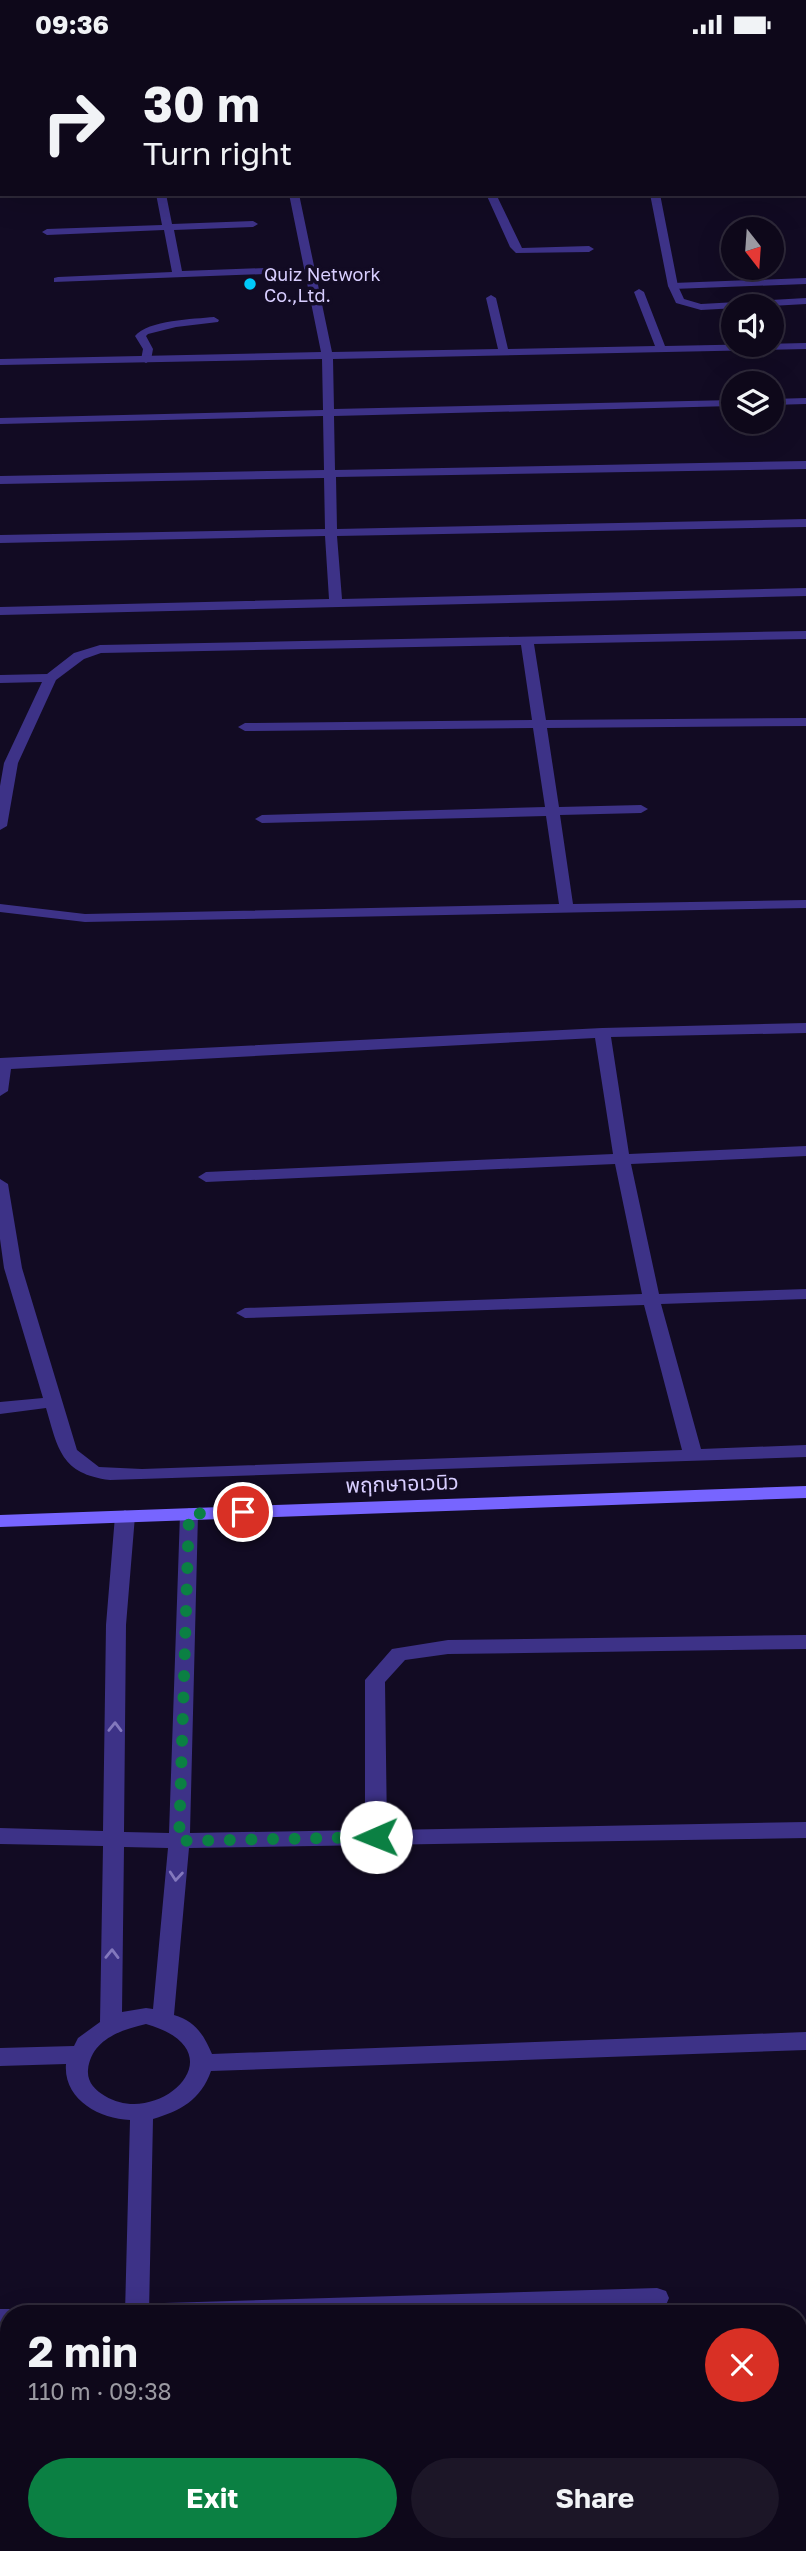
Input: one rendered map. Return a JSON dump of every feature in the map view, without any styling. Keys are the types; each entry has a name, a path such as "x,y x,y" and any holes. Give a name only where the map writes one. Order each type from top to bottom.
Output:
{"street":[{"path":"161,196 178,275"},
{"path":"294,196 327,356 331,532 337,605"},
{"path":"492,196 515,247 520,250 589,249"},
{"path":"655,196 673,286 680,301 701,307 806,301"},
{"path":"47,232 253,224"},
{"path":"58,280 265,271"},
{"path":"673,286 806,281"},
{"path":"639,292 662,351"},
{"path":"491,298 504,353"},
{"path":"146,360 148,349 141,336 144,332 176,324 214,320"},
{"path":"0,362 662,351 806,346"},
{"path":"784,402 806,401"},
{"path":"0,421 721,403"},
{"path":"0,480 806,465"},
{"path":"0,539 806,523"},
{"path":"0,611 806,592"},
{"path":"0,826 6,763 50,678 79,656 100,649 806,635"},
{"path":"527,640 550,812 567,910"},
{"path":"0,679 50,678"},
{"path":"246,727 806,722"},
{"path":"262,819 642,809"},
{"path":"0,908 85,918 806,904"},
{"path":"0,1091 2,1064 602,1033 806,1028"},
{"path":"602,1033 622,1159 652,1301 693,1455"},
{"path":"206,1177 806,1151"},
{"path":"0,1184 6,1268 68,1452 81,1467 99,1474 142,1475 806,1451"},
{"path":"245,1313 806,1294"},
{"path":"0,1408 53,1402"},
{"name":"พฤกษาอเวนิว","path":"0,1521 806,1492"},
{"path":"163,2018 179,1841 189,1514"},
{"path":"111,2023 116,1625 125,1516"},
{"path":"376,1837 375,1680 399,1654 448,1647 806,1642"},
{"path":"0,1836 179,1841 806,1830"},
{"path":"128,2017 163,2018 180,2025 193,2035 201,2048 203,2063 191,2090 161,2108 142,2112 122,2111 90,2097 80,2083 76,2069 78,2055 96,2031 111,2023 128,2017"},
{"path":"203,2063 806,2041"},
{"path":"0,2057 78,2055"},
{"path":"137,2305 142,2112"},
{"path":"427,2305 657,2298"}],"place":[{"name":"Quiz Network Co.,Ltd.","path":"250,284"}],"route":[{"path":"243,1512 189,1514 179,1841 376,1837"}]}
